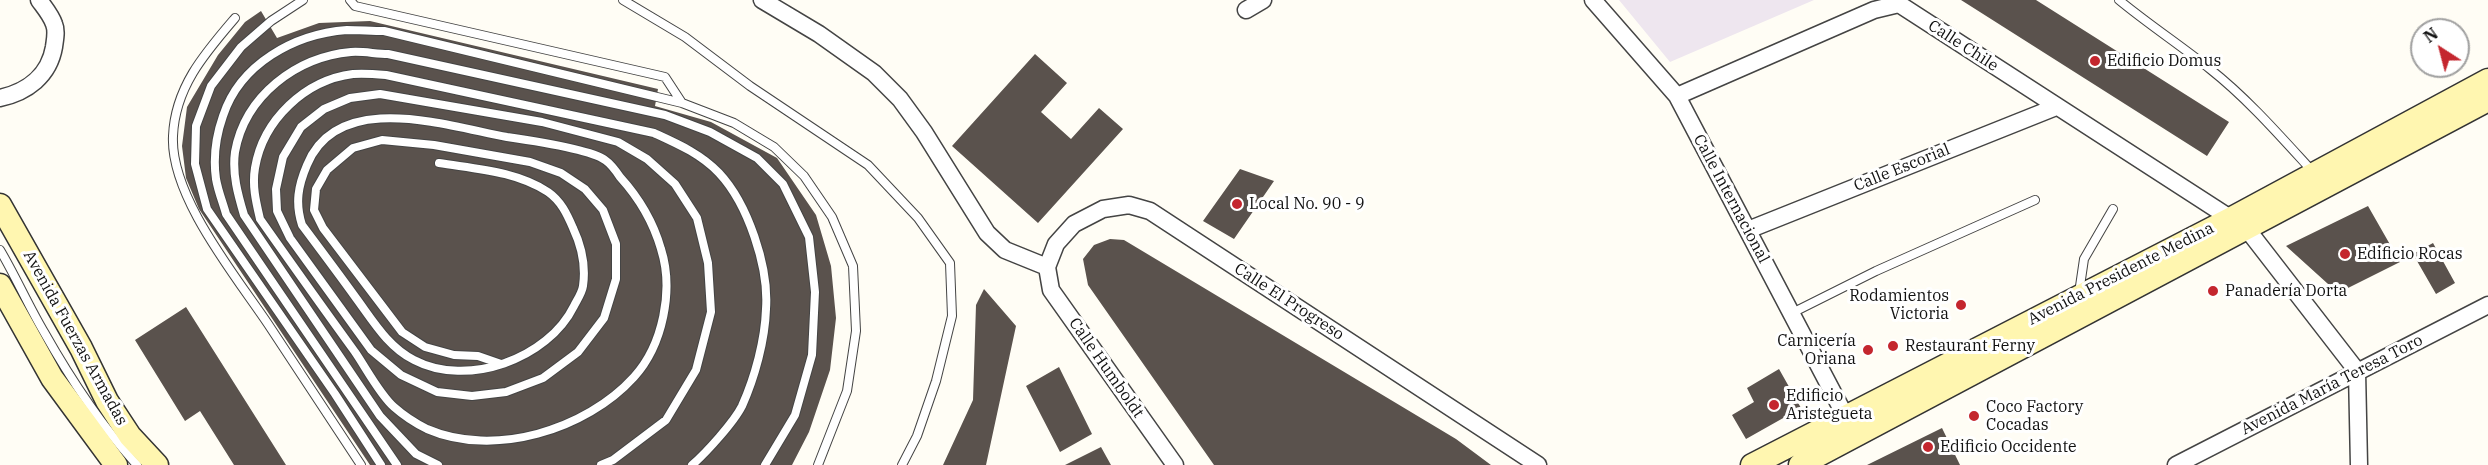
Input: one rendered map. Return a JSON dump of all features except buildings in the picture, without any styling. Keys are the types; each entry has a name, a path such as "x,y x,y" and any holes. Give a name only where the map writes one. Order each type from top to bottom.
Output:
{"street":[{"path":"0,98 19,93 35,82 46,70 53,54 55,25 39,0"},
{"path":"762,0 819,34 874,74 900,99 924,132 987,233 1005,250 1047,267"},
{"path":"1246,10 1263,0"},
{"name":"Calle Internacional","path":"1593,0 1677,96 1856,436"},
{"name":"Calle Chile","path":"1677,96 1874,4 1899,4 2239,224 2357,371"},
{"name":"Avenida Presidente Medina","path":"1800,465 2239,224 2314,174 2488,80"},
{"name":"Avenida Presidente Medina","path":"1752,465 2078,296 2239,224 2488,100"},
{"name":"Calle Escorial","path":"1748,230 2056,107"},
{"name":"Calle El Progreso","path":"1047,267 1056,244 1074,224 1103,209 1112,207 1129,205 1150,211 1538,465"},
{"name":"Avenida Fuerzas Armadas","path":"4,214 81,348 107,401 130,436 157,465"},
{"name":"Calle Humboldt","path":"1047,267 1051,290 1175,465"},
{"name":"Avenida Fuerzas Armadas","path":"0,285 52,378 116,465"},
{"name":"Avenida María Teresa Toro","path":"2176,465 2488,305"},
{"path":"2357,371 2359,465"}],"lane":[{"path":"303,0 271,21 242,47 211,86 196,126 195,164 207,209 335,394 381,465"},
{"path":"350,0 355,6 665,77 682,103"},
{"path":"623,0 685,37 750,86 868,165 918,218 950,263 952,316 917,436 902,465"},
{"path":"2119,0 2212,70 2249,104 2314,174"},
{"path":"235,18 203,56 182,90 173,136 177,173 190,204 361,465"},
{"path":"397,465 226,214 216,178 216,137 229,97 253,69 282,48 314,36 347,30 384,31 682,103 734,123 774,147 804,176 832,217 853,266 856,331 847,391 818,465"},
{"path":"438,465 416,454 380,416 244,215 235,185 235,153 244,123 261,96 285,75 314,60 352,52 388,54 665,115 710,132 757,158 783,184 809,237 815,292 810,365 795,415 765,465"},
{"path":"439,163 518,176 549,193 564,207 584,256 583,288 567,321 536,349 501,364 469,372 437,370 413,360 392,345 302,225 297,207 299,184 310,157 328,135 347,125 373,118 409,119 560,146 604,159 637,195 655,227 666,264 666,302 655,344 635,377 596,409 549,432 506,441 465,439 427,429 393,406 260,219 254,189 255,166 278,117 298,96 323,82 353,74 386,75 654,133 688,148 720,174 745,210 761,256 766,308 759,352 741,407 703,455 692,465"},
{"path":"501,364 478,356 454,356 425,347 402,332 322,228 314,210 316,189 327,170 353,148 382,140 434,145 530,162 561,172 585,189 603,210 616,244 616,279 604,318 578,352 543,378 506,392 472,396 437,392 401,375 371,350 290,238 278,211 276,189 283,157 301,127 324,109 350,98 380,94 542,122 618,142 647,159 675,184 697,218 708,263 711,312 696,370 666,420 613,460 601,465"},
{"path":"1792,313 2035,200"},
{"path":"2078,296 2084,259 2113,209"},
{"path":"0,250 22,287 42,330 94,414 136,465"}],"shaded area":[{"path":"1619,0 1814,0 1670,62"}],"place":[{"name":"Edificio Domus","path":"2095,61"},
{"name":"Local No. 90 - 9","path":"1237,204"},
{"name":"Edificio Rocas","path":"2345,254"},
{"name":"Panadería Dorta","path":"2213,291"},
{"name":"Rodamientos Victoria","path":"1961,305"},
{"name":"Restaurant Ferny","path":"1893,346"},
{"name":"Carnicería Oriana","path":"1868,350"},
{"name":"Edificio Aristegueta","path":"1774,405"},
{"name":"Coco Factory Cocadas","path":"1974,416"},
{"name":"Edificio Occidente","path":"1928,447"}]}
